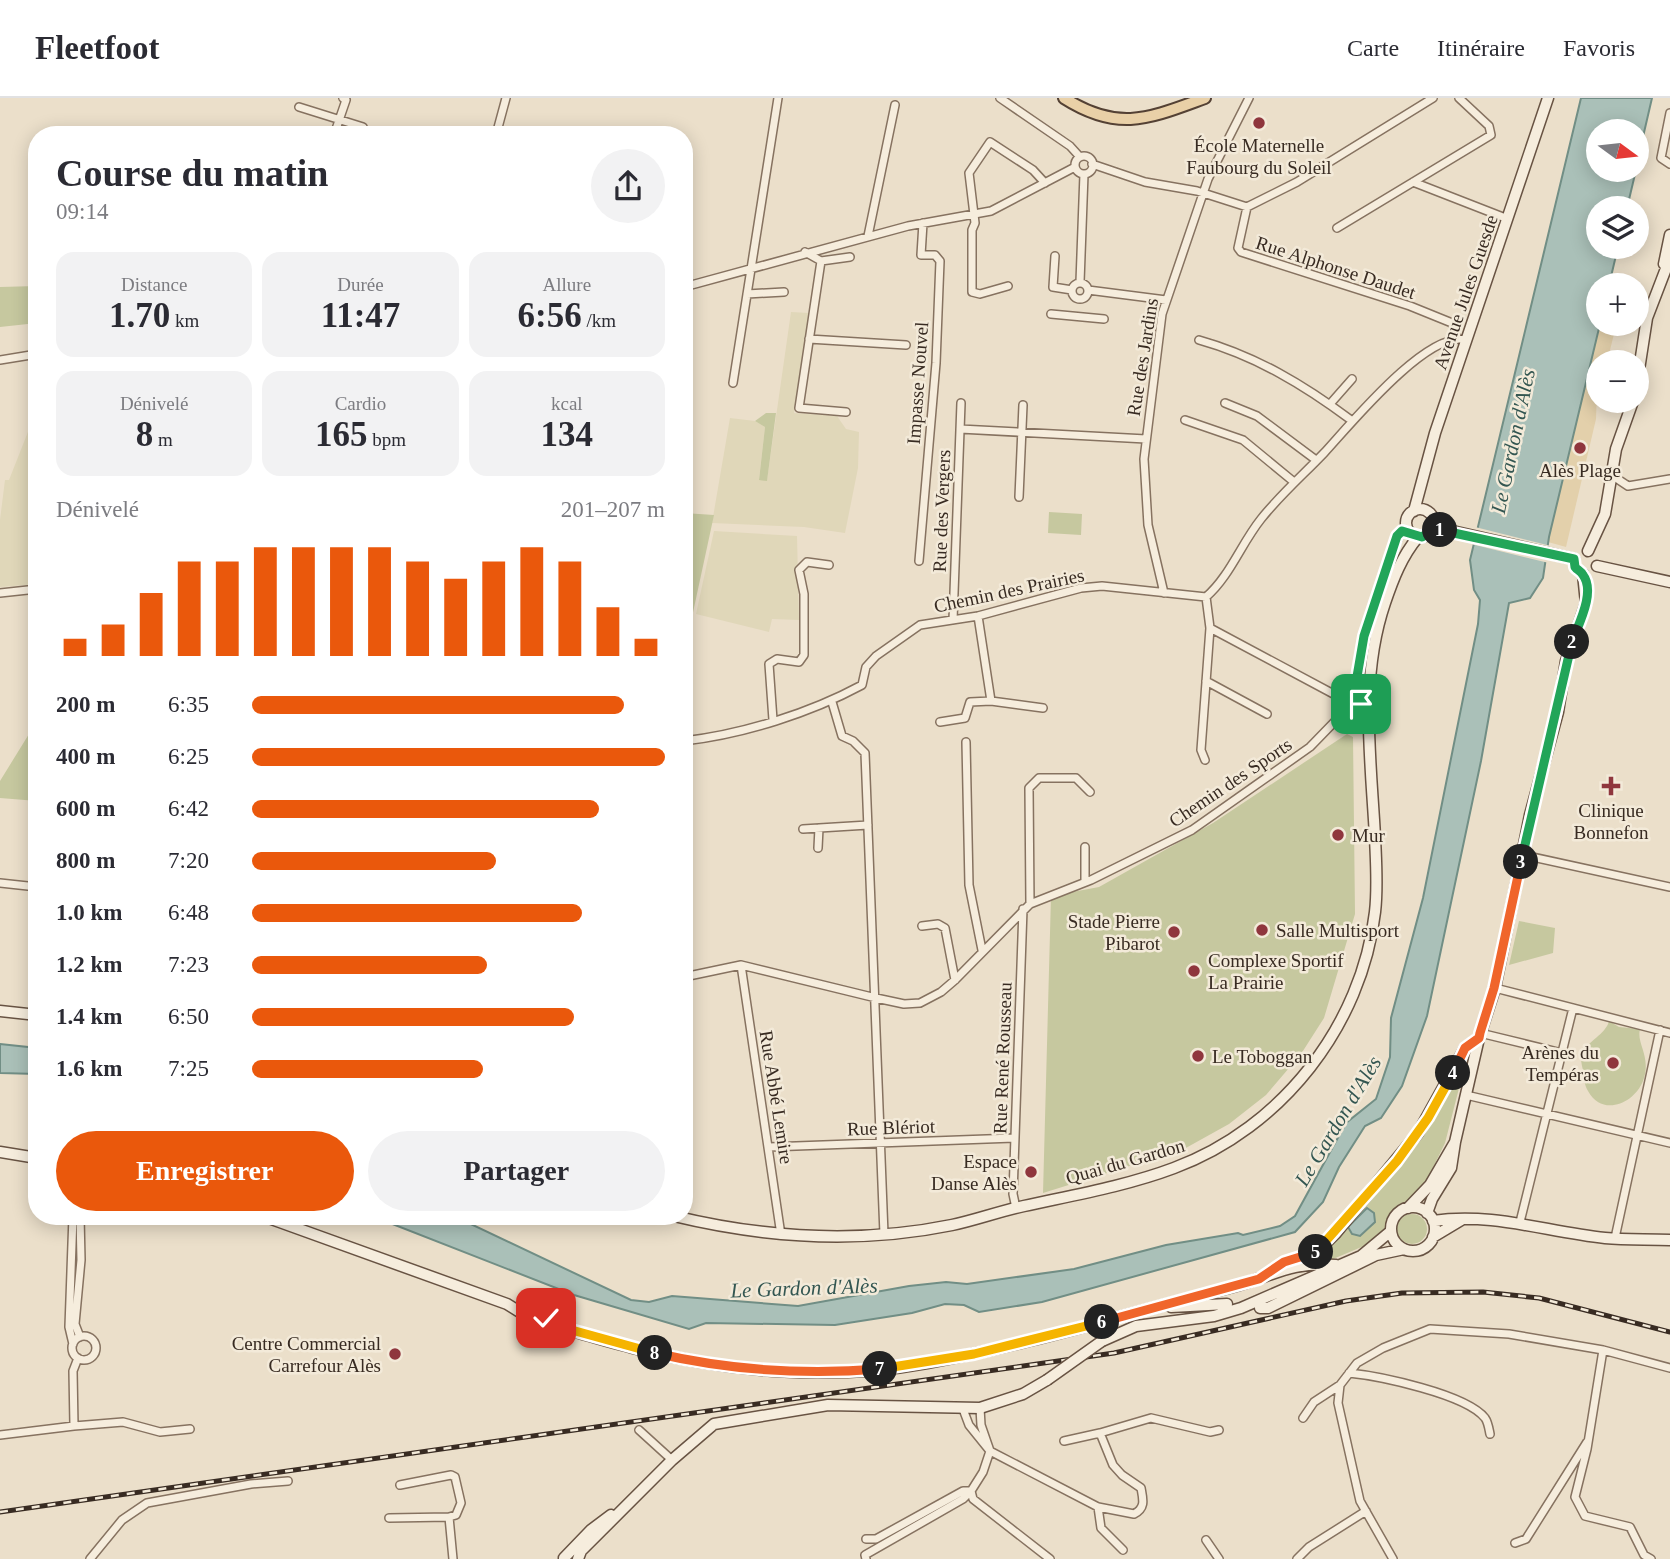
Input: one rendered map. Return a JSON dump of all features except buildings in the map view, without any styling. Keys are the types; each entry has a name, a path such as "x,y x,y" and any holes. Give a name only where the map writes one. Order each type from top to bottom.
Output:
{"main road":[{"path":"1064,98 1095,114 1121,121 1137,120 1205,98"},
{"name":"Avenue Jules Guesde","path":"1418,510 1417,498 1462,339 1508,219 1548,98"},
{"path":"1665,283 1670,235"},
{"path":"1642,350 1647,318 1665,283 1670,258"},
{"path":"1588,551 1605,514 1616,449 1629,413"},
{"path":"1409,531 1418,510 1431,514 1433,526"},
{"path":"1409,531 1433,526 1574,559"},
{"name":"Quai du Gardon","path":"693,1219 781,1235 884,1234 951,1225 1141,1178 1197,1158 1248,1128 1300,1080 1315,1061 1350,1002 1375,914 1369,709 1371,651 1389,591 1408,550 1409,531"},
{"path":"1574,559 1581,552 1588,551 1595,555 1597,566"},
{"path":"1574,559 1575,567 1583,574 1590,574 1597,566"},
{"path":"1597,566 1670,582"},
{"path":"1433,1237 1430,1217 1432,1199 1451,1168 1480,1035 1494,988 1533,802 1558,712 1566,661 1586,603 1583,574"},
{"path":"0,1011 28,1014"},
{"path":"1268,1274 1284,1262 1317,1252 1324,1247 1418,1133 1465,1048 1480,1035"},
{"path":"1361,1256 1391,1231 1397,1214 1408,1208 1435,1177 1455,1142"},
{"path":"0,1150 28,1151"},
{"path":"0,1150 28,1156"},
{"path":"1408,1208 1430,1217 1466,1216 1615,1238 1670,1240"},
{"path":"578,1559 581,1551 618,1512 704,1429 731,1420 828,1405 980,1408 1023,1394 1102,1341 1136,1326 1214,1316 1241,1308 1361,1256 1424,1248 1433,1237 1466,1216"},
{"path":"288,1225 507,1304 531,1319"},
{"path":"1391,1231 1395,1242 1404,1249"},
{"path":"1260,1308 1268,1308 1376,1255"},
{"path":"568,1329 540,1341 529,1337 527,1325 531,1319 538,1316 568,1329 664,1355 722,1366 798,1371 859,1371 923,1364 974,1354 1234,1287 1305,1263 1336,1265"},
{"path":"1132,1313 1198,1304 1227,1304"},
{"path":"549,1321 550,1335"},
{"path":"563,1559 591,1530 618,1512"}],"street":[{"path":"337,126 346,100 343,98"},
{"path":"498,126 506,98"},
{"path":"733,383 778,98"},
{"path":"1000,98 1092,164 1145,182 1247,206 1297,182 1433,98"},
{"name":"Rue des Jardins","path":"1164,593 1149,525 1146,439 1151,383 1166,300 1202,194 1249,98"},
{"path":"1337,228 1490,135 1489,126 1459,98"},
{"path":"868,236 895,104"},
{"path":"299,107 360,126"},
{"path":"1670,113 1661,158 1670,164"},
{"path":"1008,286 980,294 972,292 974,214 969,173 990,142 1033,170 1045,183"},
{"path":"693,285 749,272 805,252 1007,205 1075,167 1083,157"},
{"path":"1084,174 1090,172 1092,164"},
{"path":"1075,167 1084,174"},
{"path":"1084,174 1080,282 1088,290 1166,300"},
{"path":"1413,182 1508,219"},
{"name":"Rue Alphonse Daudet","path":"1247,206 1238,247 1241,252 1410,306 1452,323 1462,339"},
{"name":"Impasse Nouvel","path":"919,561 936,363 940,261 935,255 921,255 923,223"},
{"path":"805,252 821,261 850,257"},
{"path":"1055,257 1053,287 1072,290 1079,299 1078,317"},
{"path":"821,261 799,408 846,412"},
{"path":"1665,283 1670,275"},
{"path":"1072,290 1075,283 1080,282"},
{"path":"1079,299 1087,295 1088,290"},
{"path":"747,294 784,292"},
{"path":"1051,314 1104,319"},
{"path":"809,339 906,345"},
{"path":"1206,760 1201,750 1210,628 1206,597 1221,584 1237,553 1260,520 1351,420 1415,362 1450,339 1462,339"},
{"path":"1199,340 1239,351 1310,389 1351,420"},
{"path":"0,360 28,355"},
{"path":"1330,404 1352,379"},
{"name":"Rue des Vergers","path":"953,620 961,403"},
{"path":"1225,403 1257,416 1316,460"},
{"path":"1019,498 1023,405"},
{"path":"1185,420 1242,440 1294,482"},
{"path":"960,429 1146,439"},
{"path":"1613,476 1628,486 1670,479"},
{"path":"1354,694 1364,636 1394,544 1409,531"},
{"path":"773,720 769,664 777,659 799,662 804,655 804,594 799,570 807,562 829,565"},
{"name":"Chemin des Prairies","path":"693,739 773,720 832,702 862,685 866,667 876,656 920,625 978,616 1081,588 1101,586 1206,597"},
{"path":"0,593 28,590"},
{"path":"978,616 991,701"},
{"path":"1210,628 1341,698"},
{"path":"1206,681 1267,714"},
{"path":"1345,694 1354,694 1361,700 1359,710 1350,714 1343,712 1341,698 1345,694"},
{"path":"940,722 965,718 970,702 991,701 1043,708"},
{"path":"832,702 842,736 865,753 884,1234"},
{"name":"Chemin des Sports","path":"693,975 741,965 904,1004 920,1003 941,992 955,980 1026,906 1086,882 1192,830 1310,747 1343,712"},
{"path":"966,741 969,884 982,950"},
{"name":"Rue René Rousseau","path":"1016,1208 1013,1194 1014,1138 1029,788 1039,778 1076,778 1090,792"},
{"path":"803,829 868,825"},
{"path":"818,848 819,828"},
{"path":"1085,847 1086,882"},
{"path":"1523,855 1670,887"},
{"path":"0,883 28,886"},
{"path":"922,926 938,924 944,928 955,980"},
{"name":"Rue Abbé Lemire","path":"741,965 781,1235"},
{"path":"1494,988 1670,1033"},
{"path":"1520,1222 1573,1008"},
{"path":"1615,1238 1660,1030"},
{"path":"1480,1035 1562,1053"},
{"path":"1466,1095 1670,1143"},
{"name":"Rue Blériot","path":"769,1147 1014,1138"},
{"path":"73,1225 74,1272 69,1327 73,1352 78,1359"},
{"path":"80,1225 81,1260 75,1324 80,1337"},
{"path":"1303,1418 1314,1402 1340,1385 1357,1363 1383,1348 1430,1329 1509,1334 1603,1350 1670,1368"},
{"path":"73,1344 80,1337"},
{"path":"78,1359 89,1359 96,1350 90,1338 80,1337"},
{"path":"1603,1350 1589,1438 1575,1497 1578,1508 1585,1516 1630,1527 1644,1555 1651,1559"},
{"path":"74,1426 73,1371 78,1359"},
{"path":"1349,1373 1379,1376 1436,1392 1478,1413 1485,1419 1490,1434"},
{"path":"1340,1385 1338,1403 1360,1501 1393,1559"},
{"path":"863,1558 963,1499 971,1491 983,1472 990,1451 981,1425 980,1408"},
{"path":"963,1409 969,1425 990,1451 1098,1507 1134,1514 1140,1511 1144,1502 1141,1488 1113,1465 1100,1433"},
{"path":"1064,1441 1151,1418 1210,1432 1219,1430"},
{"path":"0,1435 123,1422 160,1432 190,1429"},
{"path":"639,1430 672,1460"},
{"path":"1515,1543 1526,1539 1589,1438"},
{"path":"389,1518 449,1517 456,1515 461,1503 455,1477 451,1475 400,1485"},
{"path":"90,1559 122,1520 147,1503 251,1484 288,1481"},
{"path":"866,1539 876,1539 963,1491 971,1491"},
{"path":"971,1491 973,1499 1050,1559"},
{"path":"1098,1507 1101,1528 1123,1550"},
{"path":"1297,1559 1309,1547 1366,1511"},
{"path":"449,1517 453,1559"},
{"path":"1206,1540 1219,1559"}],"shaded area":[{"path":"791,312 809,313 794,413 837,416 846,429 859,432 858,468 845,533 804,527 712,523 730,418 755,421 765,427 759,479 767,480"},
{"path":"28,432 28,585 0,587 0,520 5,480 9,480"},
{"path":"714,531 797,536 799,620 772,619 769,632 696,614"}],"green space":[{"path":"28,286 28,324 0,327 0,287"},
{"path":"766,413 776,413 767,481 759,480 765,427 755,421"},
{"path":"1049,512 1082,514 1081,535 1048,533"},
{"path":"693,514 714,515 693,612"},
{"name":"Complexe Sportif La Prairie","path":"1347,734 1353,737 1355,914 1324,1018 1301,1054 1266,1095 1229,1124 1184,1149 1043,1193 1051,896 1099,887 1213,823"},
{"path":"28,736 28,800 0,798 0,781"},
{"path":"1519,921 1555,928 1553,953 1509,965"},
{"name":"Arènes du Tempéras","path":"1609,1021 1619,1027 1640,1029 1646,1065 1643,1081 1633,1096 1609,1105 1601,1104 1588,1091 1581,1060 1584,1049 1604,1030"},
{"path":"1468,1053 1445,1143 1425,1184 1392,1214 1383,1232 1371,1243 1333,1259 1303,1261 1323,1253 1331,1246 1409,1152 1437,1110"},
{"path":"1412,1214 1423,1218 1427,1229 1423,1240 1412,1244 1401,1240 1397,1229 1401,1218"}],"sand":[{"name":"Alès Plage","path":"1597,336 1614,336 1610,350 1593,350"},
{"name":"Alès Plage","path":"1586,381 1586,413 1596,413 1596,419 1566,547 1548,542"}],"water":[{"name":"Le Gardon d'Alès","path":"1581,98 1652,98 1647,119 1586,119 1586,182 1633,182 1630,196 1586,196 1586,259 1615,259 1612,273 1586,273 1586,336 1597,336 1594,350 1586,350 1586,382 1549,537 1543,578 1530,598 1509,603 1481,761 1427,1016 1402,1086 1381,1118 1365,1126 1339,1167 1323,1202 1295,1232 1042,1302 979,1312 964,1305 945,1304 912,1313 835,1325 706,1323 689,1329 574,1295 395,1225 473,1225 631,1300 649,1302 672,1296 798,1306 909,1286 946,1282 967,1284 1074,1269 1166,1245 1238,1233 1243,1235 1280,1226 1295,1216 1346,1123 1376,1099 1390,1057 1391,1018 1423,898 1478,624 1480,600 1474,590 1470,560"},
{"path":"0,1044 28,1047 28,1074 0,1073"},
{"path":"1367,1208 1374,1213 1375,1222 1360,1236 1352,1234 1348,1227"}],"pier":[{"path":"1475,527 1551,546 1549,563 1471,544"}],"railway":[{"path":"0,1512 1114,1353 1346,1301 1402,1293 1483,1292 1539,1298 1670,1332"}],"place":[{"name":"École Maternelle Faubourg du Soleil","path":"1259,123"},
{"name":"Alès Plage","path":"1580,448"},
{"name":"Clinique Bonnefon","path":"1611,786"},
{"name":"Mur","path":"1338,835"},
{"name":"Salle Multisport","path":"1262,930"},
{"name":"Stade Pierre Pibarot","path":"1174,932"},
{"name":"Complexe Sportif La Prairie","path":"1194,971"},
{"name":"Le Toboggan","path":"1198,1056"},
{"name":"Arènes du Tempéras","path":"1613,1063"},
{"name":"Espace Danse Alès","path":"1031,1172"},
{"name":"Centre Commercial Carrefour Alès","path":"395,1354"}],"route":[{"path":"546,1318 568,1329 632,1348 722,1366 798,1371 881,1369 974,1354 1234,1287 1259,1279 1284,1262 1317,1252 1324,1247 1418,1133 1465,1048 1479,1038 1494,988 1533,802 1545,767 1558,712 1566,661 1586,603 1583,574 1575,567 1574,559 1448,530 1432,530 1430,534 1422,537 1402,531 1394,544 1364,636 1354,694 1359,697 1361,704"}]}
